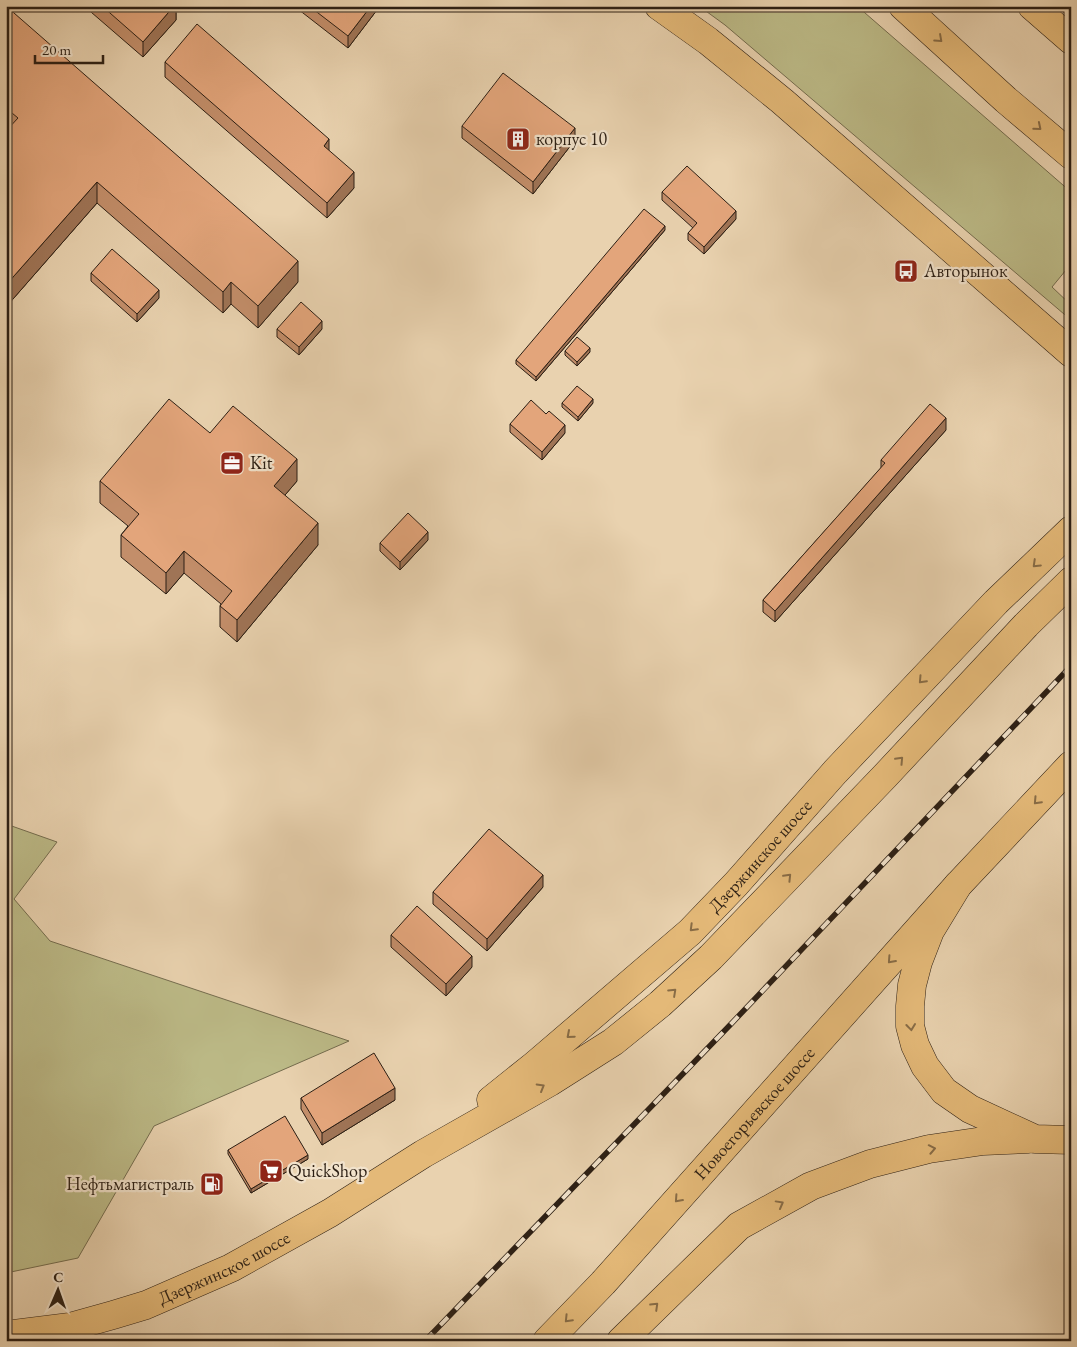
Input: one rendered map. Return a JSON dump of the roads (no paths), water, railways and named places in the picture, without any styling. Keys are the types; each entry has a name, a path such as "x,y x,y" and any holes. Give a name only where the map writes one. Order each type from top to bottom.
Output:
{"main road":[{"path":"659,6 708,41 782,102 1071,353"},
{"path":"903,6 1006,100 1071,155"},
{"path":"1032,6 1071,40"},
{"name":"Дзержинское шоссе","path":"423,1154 536,1064 690,932 736,884 848,758 996,602 1071,530"},
{"name":"Дзержинское шоссе","path":"6,1335 70,1327 146,1305 231,1268 330,1213 423,1154 550,1082 613,1042 660,1004 711,957 885,776 1026,625 1071,581"},
{"path":"1035,1139 970,1109 944,1091 925,1066 915,1045 910,1026 912,985 918,962 930,931 958,885 1071,765"},
{"path":"736,884 731,896 731,905 737,911 748,912 760,907"},
{"name":"Новоегорьевское шоссе","path":"547,1341 603,1284 958,885"},
{"path":"621,1341 739,1226 811,1186 870,1164 929,1149 983,1141 1071,1140"}],"railway":[{"path":"425,1341 731,1024 1071,666"}],"place":[{"name":"корпус 10","path":"518,139"},
{"name":"Авторынок","path":"906,271"},
{"name":"Kit","path":"232,463"},
{"name":"QuickShop","path":"271,1171"},
{"name":"Нефтьмагистраль","path":"212,1184"}]}
